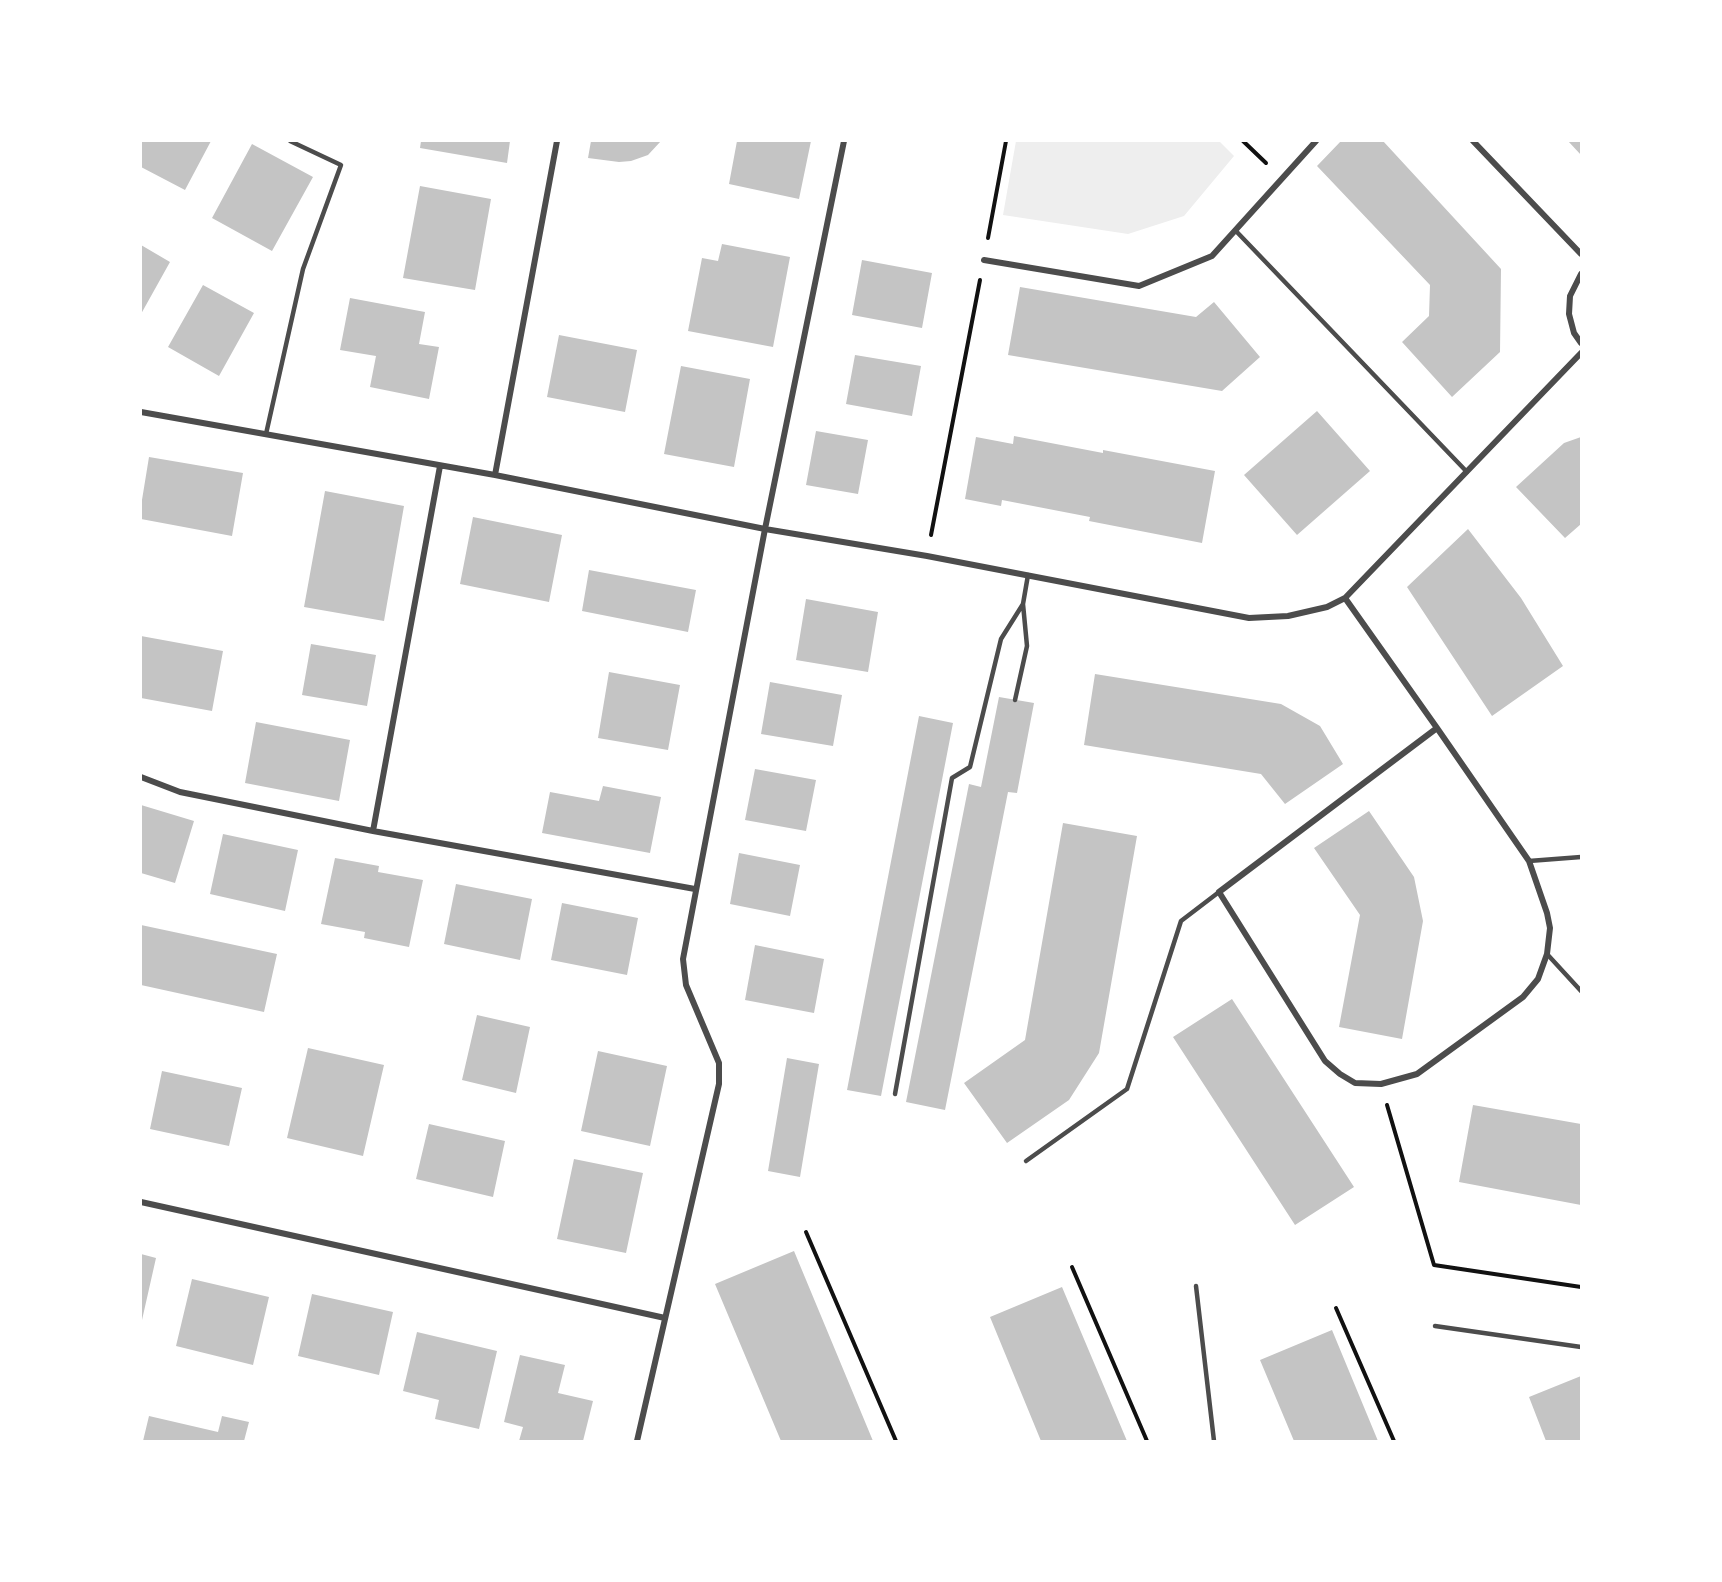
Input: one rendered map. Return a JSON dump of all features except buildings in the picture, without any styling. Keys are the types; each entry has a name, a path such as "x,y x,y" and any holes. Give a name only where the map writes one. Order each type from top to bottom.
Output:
{"street":[{"path":"495,475 557,141"},
{"path":"637,1441 719,1084 719,1064 686,984 683,959 765,529 844,141"},
{"path":"984,260 1138,286 1212,256 1316,141"},
{"path":"1473,141 1581,254"},
{"path":"1581,274 1570,296 1569,314 1574,333 1581,343"},
{"path":"141,412 495,475 765,529 927,556 1249,618 1288,616 1327,607 1345,598 1581,353"},
{"path":"373,831 440,466"},
{"path":"1345,598 1437,728 1529,861 1550,928 1547,954 1538,979 1523,997 1417,1074 1381,1084 1355,1083 1325,1061 1219,892 1437,728"},
{"path":"141,777 180,792 373,831 695,888"},
{"path":"141,1202 665,1318"}],"lane":[{"path":"266,434 303,268 341,165 290,141"},
{"path":"1235,230 1467,472"},
{"path":"1015,700 1027,646 1023,604 1028,575"},
{"path":"895,1094 952,778 970,767 1001,639 1023,604"},
{"path":"1529,861 1581,857"},
{"path":"1026,1161 1126,1089 1182,921 1219,892"},
{"path":"1547,954 1581,991"},
{"path":"1196,1286 1214,1441"},
{"path":"1435,1326 1581,1347"}],"path":[{"path":"927,556 1006,141"},
{"path":"1243,141 1281,178"},
{"path":"1381,1084 1434,1265 1581,1287"},
{"path":"806,1232 896,1441"},
{"path":"1072,1267 1147,1441"},
{"path":"1336,1308 1394,1441"}],"shaded area":[{"path":"1016,141 1219,141 1234,156 1184,216 1128,234 1003,215"}]}
